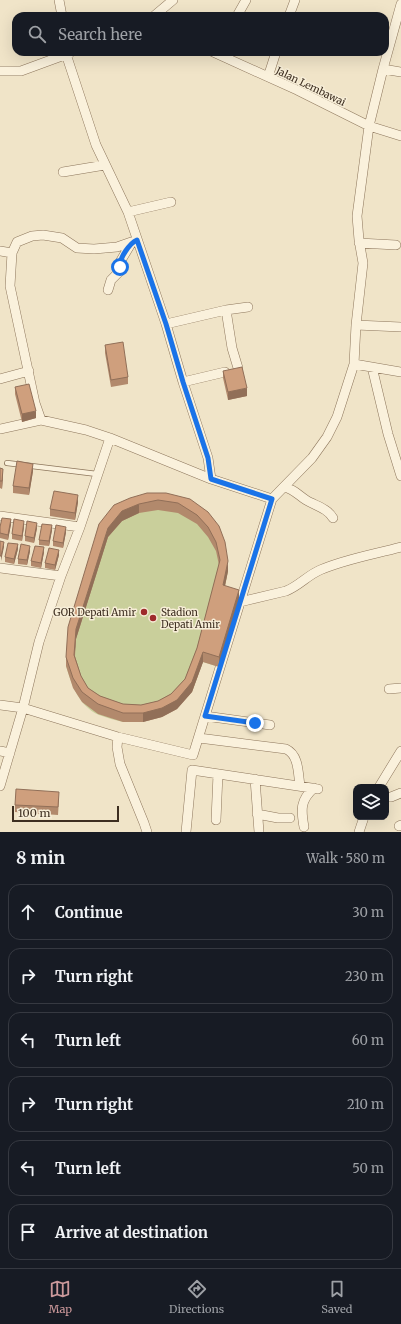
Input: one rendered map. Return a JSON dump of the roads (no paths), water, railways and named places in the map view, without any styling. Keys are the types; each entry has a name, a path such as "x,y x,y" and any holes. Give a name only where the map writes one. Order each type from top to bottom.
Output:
{"street":[{"path":"59,0 61,12"},
{"path":"159,12 173,0"},
{"path":"239,12 246,0"},
{"path":"290,12 295,0"},
{"path":"389,45 401,4"},
{"path":"0,71 21,71 62,56"},
{"path":"71,56 90,128 105,165 128,212 135,241 166,324 208,458 211,479"},
{"name":"Jalan Lembawai","path":"222,56 297,90 369,126 401,136"},
{"path":"268,77 275,56"},
{"path":"186,832 193,755 272,499 312,458 327,437 337,417 354,364 356,325 363,263 359,243 357,216 369,126 386,56"},
{"path":"382,69 401,72"},
{"path":"63,172 105,165"},
{"path":"128,212 171,202"},
{"path":"41,420 28,371 10,286 12,253 18,242 32,236 43,235 62,238 77,248 94,249 117,247 135,241"},
{"path":"108,290 111,280 120,271 122,259 135,241"},
{"path":"359,243 396,245"},
{"path":"0,250 12,253"},
{"path":"0,287 10,286"},
{"path":"166,324 248,306"},
{"path":"226,310 232,348 238,368"},
{"path":"356,325 401,327"},
{"path":"354,364 401,372"},
{"path":"372,367 388,434 401,476"},
{"path":"0,379 28,371"},
{"path":"183,382 225,372"},
{"path":"0,429 41,420 86,430 110,438 211,479 272,499"},
{"path":"0,786 23,708 39,642 110,438"},
{"path":"284,487 292,488 305,500 326,510 333,518"},
{"path":"0,516 80,527"},
{"path":"240,602 286,591 315,572 330,566 401,547"},
{"path":"0,568 61,576"},
{"path":"389,689 401,688"},
{"path":"0,705 23,708 118,738 193,755"},
{"path":"205,716 270,725"},
{"path":"118,738 120,764 147,832"},
{"path":"199,738 281,748 290,751 295,758 300,786"},
{"path":"0,751 10,753"},
{"path":"380,784 400,756"},
{"path":"192,770 316,788 305,798 303,804 302,810 304,827"},
{"path":"216,820 218,774"},
{"path":"255,779 259,830 278,818"},
{"path":"391,797 401,793"},
{"path":"257,814 278,818 290,818"},
{"path":"359,832 363,820"}],"lane":[{"path":"7,463 97,474"}],"place":[{"name":"GOR Depati Amir","path":"144,612"},
{"name":"Stadion Depati Amir","path":"153,618"}]}
